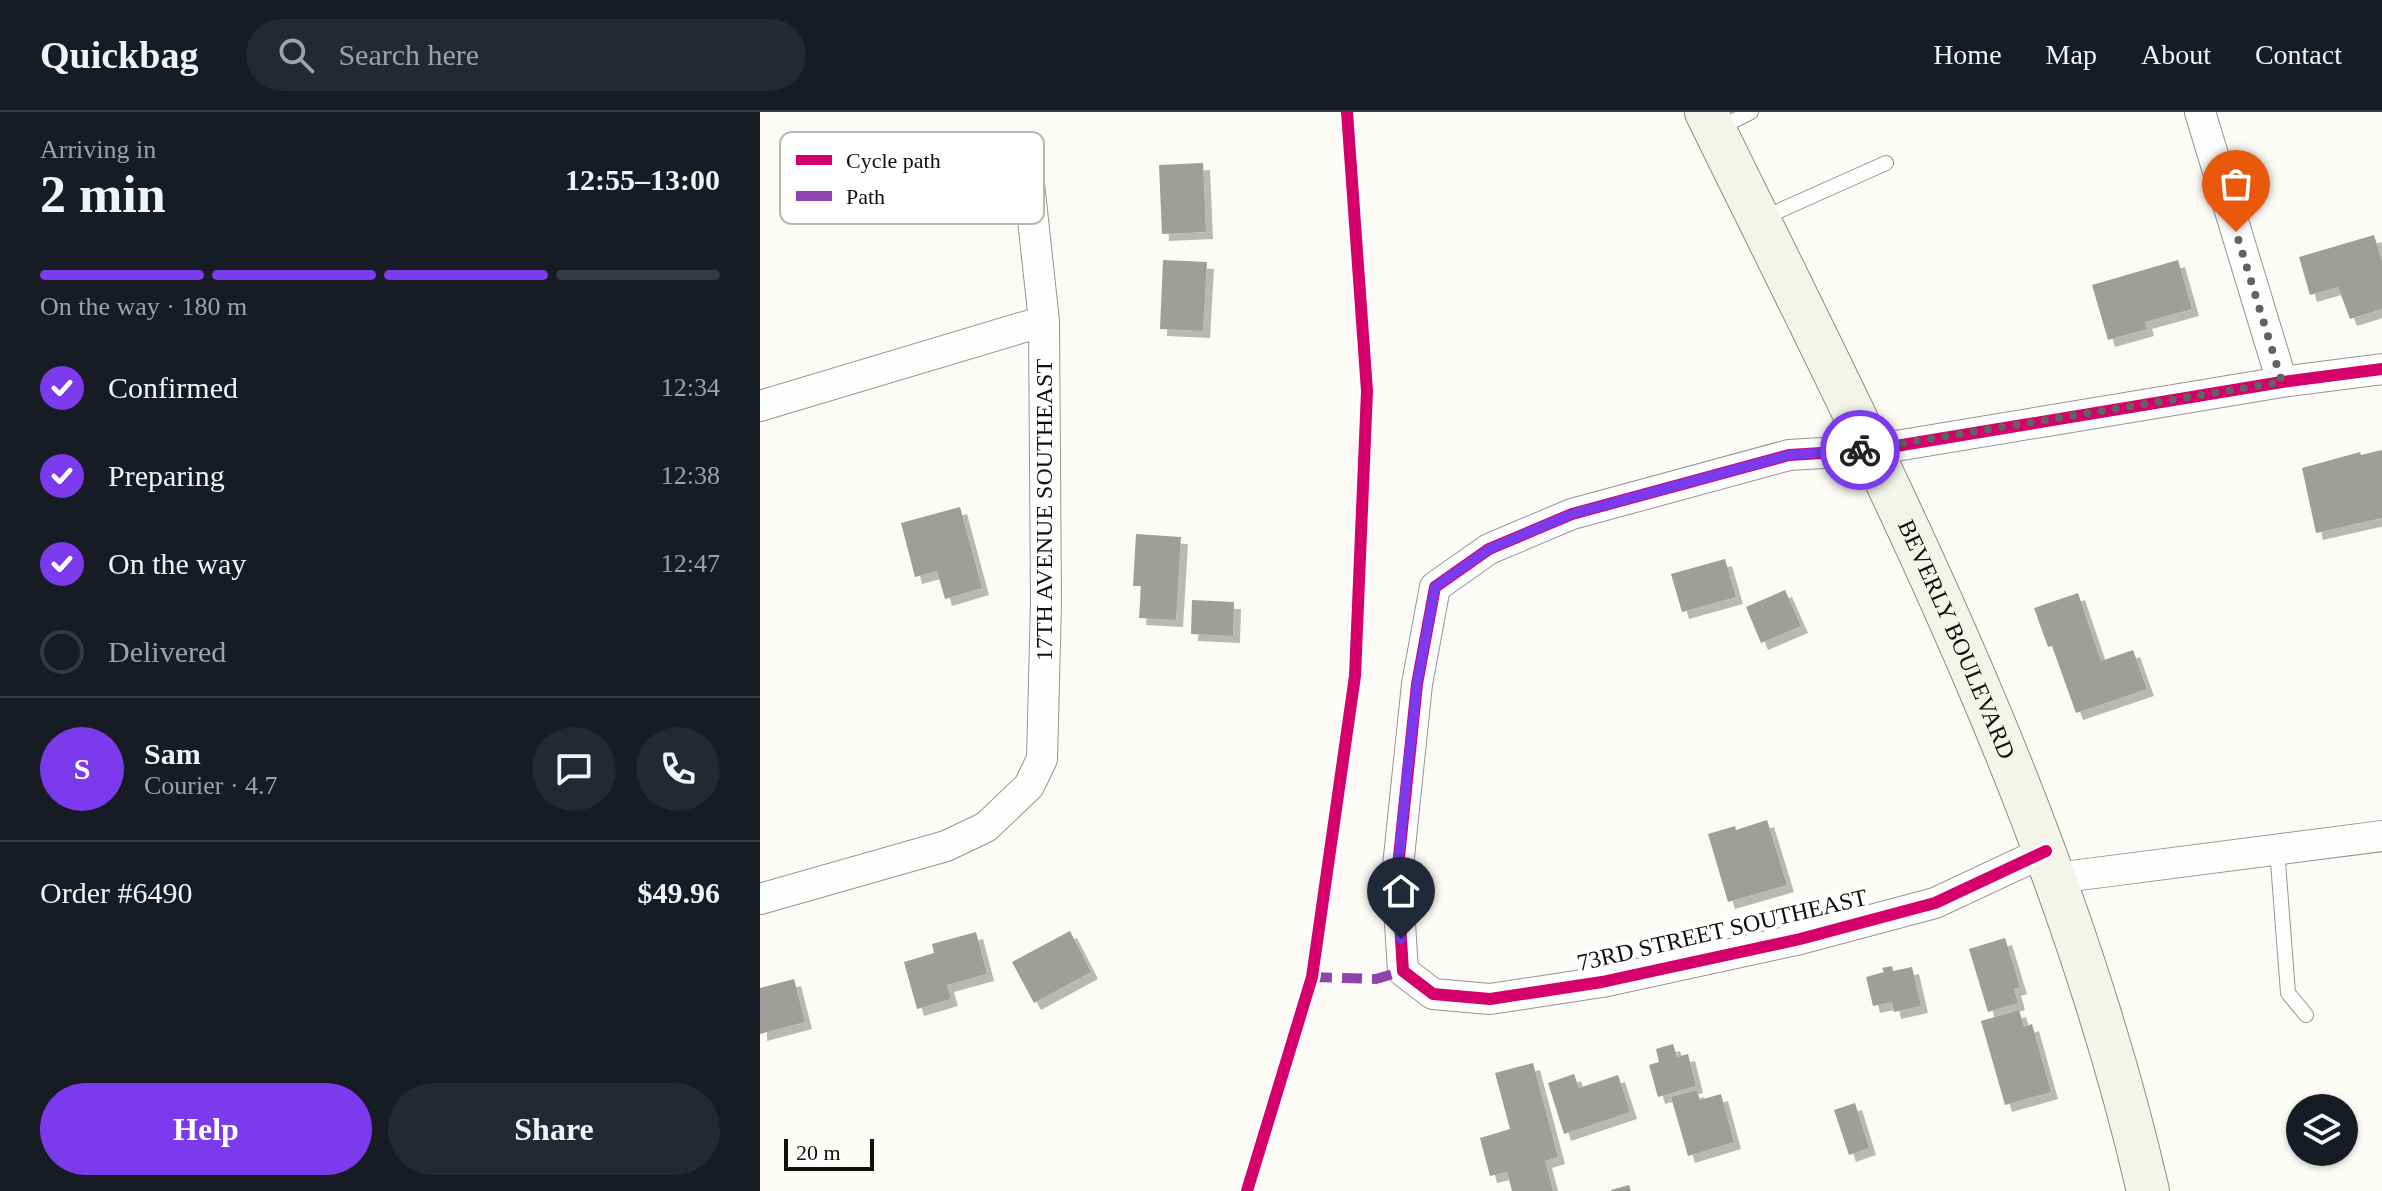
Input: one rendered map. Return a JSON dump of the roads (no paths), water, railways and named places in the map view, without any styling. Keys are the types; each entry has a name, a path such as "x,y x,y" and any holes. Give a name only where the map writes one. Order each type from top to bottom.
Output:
{"main road":[{"name":"BEVERLY BOULEVARD","path":"1710,121 1872,450 1971,664 2051,864 2131,1116 2148,1191"}],"street":[{"path":"2200,112 2282,382"},
{"name":"17TH AVENUE SOUTHEAST","path":"760,899 946,846 986,827 1029,786 1042,759 1046,603 1044,321 1033,224"},
{"path":"760,406 1044,321"},
{"path":"1872,450 2282,382 2382,369"},
{"name":"73RD STREET SOUTHEAST","path":"1872,450 1789,455 1572,514 1489,549 1435,587 1417,684 1397,876 1403,971 1433,994 1490,999 1602,982 1800,939 1935,903 2051,864 2277,849 2382,836"}],"lane":[{"path":"1710,121 1751,112"},
{"path":"1759,220 1886,163"},
{"path":"2277,849 2288,993 2306,1015"}]}
